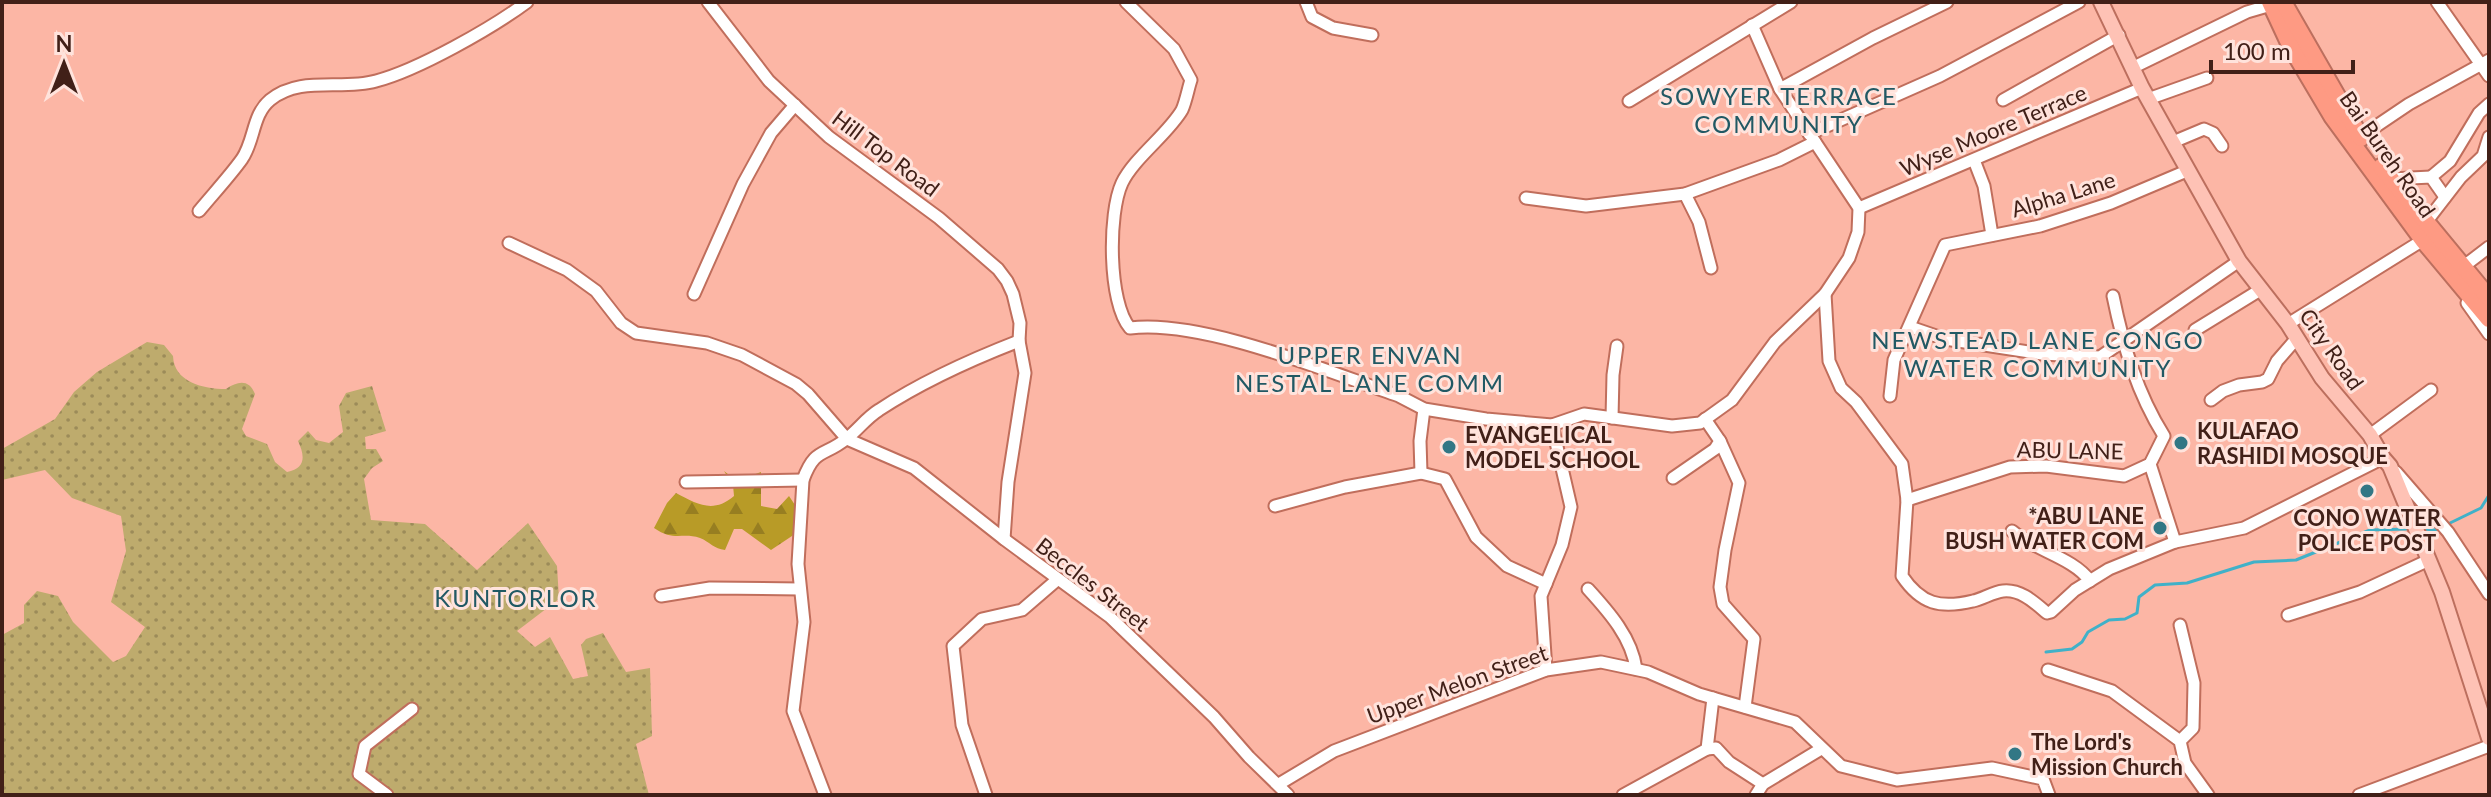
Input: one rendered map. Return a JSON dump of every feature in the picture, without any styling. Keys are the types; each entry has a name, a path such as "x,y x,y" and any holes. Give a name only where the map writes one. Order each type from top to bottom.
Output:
{"highway":[{"name":"Bai Bureh Road","path":"2275,3 2360,137 2489,298"},
{"name":"Bai Bureh Road","path":"2275,3 2290,45 2332,116 2420,243 2489,319"}],"main road":[{"name":"City Road","path":"2101,2 2145,93 2239,261 2288,324 2322,378 2370,435 2386,462 2429,560 2489,738"}],"street":[{"path":"199,211 242,159 261,108 272,99 301,85 360,85 394,75 527,2"},
{"name":"Hill Top Road","path":"708,2 769,81 829,137 939,218 998,269 1013,294 1020,323 1019,341 1025,373 1008,482 1004,539"},
{"path":"1126,2 1174,49 1191,80 1182,110 1122,182 1112,225 1113,269 1124,321 1130,328 1147,326 1190,331 1237,343 1399,396 1424,409 1552,425 1584,414 1672,426 1700,423 1732,400 1775,342 1825,294 1849,258 1858,232 1859,208 1780,89 1752,25"},
{"path":"1306,2 1312,17 1333,28 1372,35"},
{"path":"1629,101 1791,2"},
{"path":"1780,89 1947,2"},
{"path":"1526,198 1586,206 1685,194 1779,160 1812,138 1940,76 2079,2"},
{"path":"2437,2 2484,62 2489,76"},
{"path":"2132,68 2247,12 2275,3"},
{"path":"2003,100 2119,35"},
{"path":"2360,137 2409,104 2484,62"},
{"name":"Wyse Moore Terrace","path":"1859,208 2145,93 2207,78"},
{"path":"2391,179 2431,177 2450,161 2479,113 2489,104"},
{"path":"694,294 743,184 771,133 795,105"},
{"path":"2173,142 2204,129 2213,133 2222,146"},
{"path":"2427,221 2461,177 2483,156 2489,137"},
{"path":"1974,160 1984,186 1992,235"},
{"name":"Alpha Lane","path":"1910,327 1945,245 2040,226 2189,170"},
{"path":"2431,177 2445,197"},
{"path":"1685,194 1699,222 1711,268"},
{"path":"509,243 567,270 596,291 621,323 636,333 707,343 742,355 796,384 847,439"},
{"path":"2288,324 2420,243 2489,334"},
{"path":"2464,266 2489,247"},
{"path":"1890,396 1894,360 1910,327 1945,339 2042,354 2100,357 2239,261"},
{"path":"2195,330 2260,290"},
{"path":"1825,294 1829,361 1841,388 1856,402 1902,464 1907,500 1902,576 1920,597 1936,605 1972,602 2004,591 2024,595 2047,613 2075,590 2109,569 2175,542 2244,528 2386,462 2448,532 2487,587"},
{"name":"ABU LANE","path":"1907,500 2010,467 2046,466 2124,476 2150,464 2164,436 2149,412 2123,343 2113,296"},
{"path":"2211,400 2239,385 2268,379 2277,361 2297,338"},
{"path":"825,795 793,711 804,622 798,564 803,480 811,461 847,439 877,411 904,395 945,372 1019,341"},
{"path":"1612,418 1617,346"},
{"path":"2370,435 2431,390"},
{"path":"1421,473 1420,441 1424,409"},
{"path":"1705,419 1720,441 1739,483 1720,587 1723,604 1754,639 1745,707"},
{"path":"1546,670 1541,596 1562,545 1571,507 1552,425"},
{"name":"Beccles Street","path":"847,439 914,468 1110,617 1288,795"},
{"path":"1673,478 1715,449 1720,441"},
{"path":"2150,464 2175,542"},
{"path":"1275,506 1345,487 1421,473 1445,479 1476,537 1507,566 1546,584"},
{"path":"686,482 803,480"},
{"path":"2012,531 2024,542 2076,566 2090,581"},
{"path":"2288,615 2360,592 2429,560"},
{"path":"986,795 962,725 953,646 982,619 1022,610 1058,579"},
{"path":"661,596 710,588 800,589"},
{"path":"1588,589 1622,631 1635,656 1636,669"},
{"path":"2180,625 2194,683 2193,728 2180,741"},
{"name":"Upper Melon Street","path":"1279,784 1334,751 1546,670 1601,662 1636,669 1713,698 1795,722 1841,766 1897,780 1992,768 2043,779 2049,795"},
{"path":"2048,670 2112,691 2180,741 2185,763 2208,795"},
{"path":"1707,749 1713,698"},
{"path":"387,795 359,774 365,746 412,709"},
{"path":"2359,795 2489,746"},
{"path":"1631,793 1707,749 1716,748 1729,762 1763,784"},
{"path":"1756,795 1763,784 1821,749"}],"shaded area":[{"path":"147,342 164,345 173,356 178,372 191,382 217,389 239,383 250,386 255,394 242,429 246,436 267,444 275,462 287,472 301,464 302,452 298,441 308,431 316,440 329,443 343,432 339,406 346,393 372,386 386,431 365,437 366,449 376,449 383,461 372,468 364,479 371,520 425,524 477,570 528,523 557,566 559,599 517,631 535,647 550,637 573,679 588,676 581,645 586,639 603,633 626,672 650,668 652,736 636,744 649,795 2,795 2,635 24,623 24,605 37,591 58,596 73,622 113,662 126,656 145,627 111,602 126,551 121,516 72,498 45,470 2,480 2,449 55,419 74,392 97,372"}],"green space":[{"path":"724,471 733,478 761,472 761,506 777,509 789,496 795,505 795,534 771,550 742,529 734,529 725,550 694,536 667,535 654,528 676,493 698,504 712,506 734,496 733,485"}],"waterway":[{"path":"2448,524 2481,508 2489,495"},
{"path":"2046,652 2072,649 2082,642 2088,632 2109,620 2125,619 2137,613 2139,597 2155,585 2187,583 2254,562 2296,560 2370,530 2407,529"},
{"path":"2421,529 2438,530"}],"place":[{"name":"KULAFAO RASHIDI MOSQUE","path":"2181,443"},
{"name":"EVANGELICAL MODEL SCHOOL","path":"1449,447"},
{"name":"CONO WATER POLICE POST","path":"2367,491"},
{"name":"*ABU LANE BUSH WATER COM","path":"2160,528"},
{"name":"The Lord's Mission Church","path":"2015,754"}],"district":[{"name":"SOWYER TERRACE COMMUNITY","path":"1779,109"},
{"name":"NEWSTEAD LANE CONGO WATER COMMUNITY","path":"2038,353"},
{"name":"UPPER ENVAN NESTAL LANE COMM","path":"1370,368"},
{"name":"KUNTORLOR","path":"516,597"}]}
